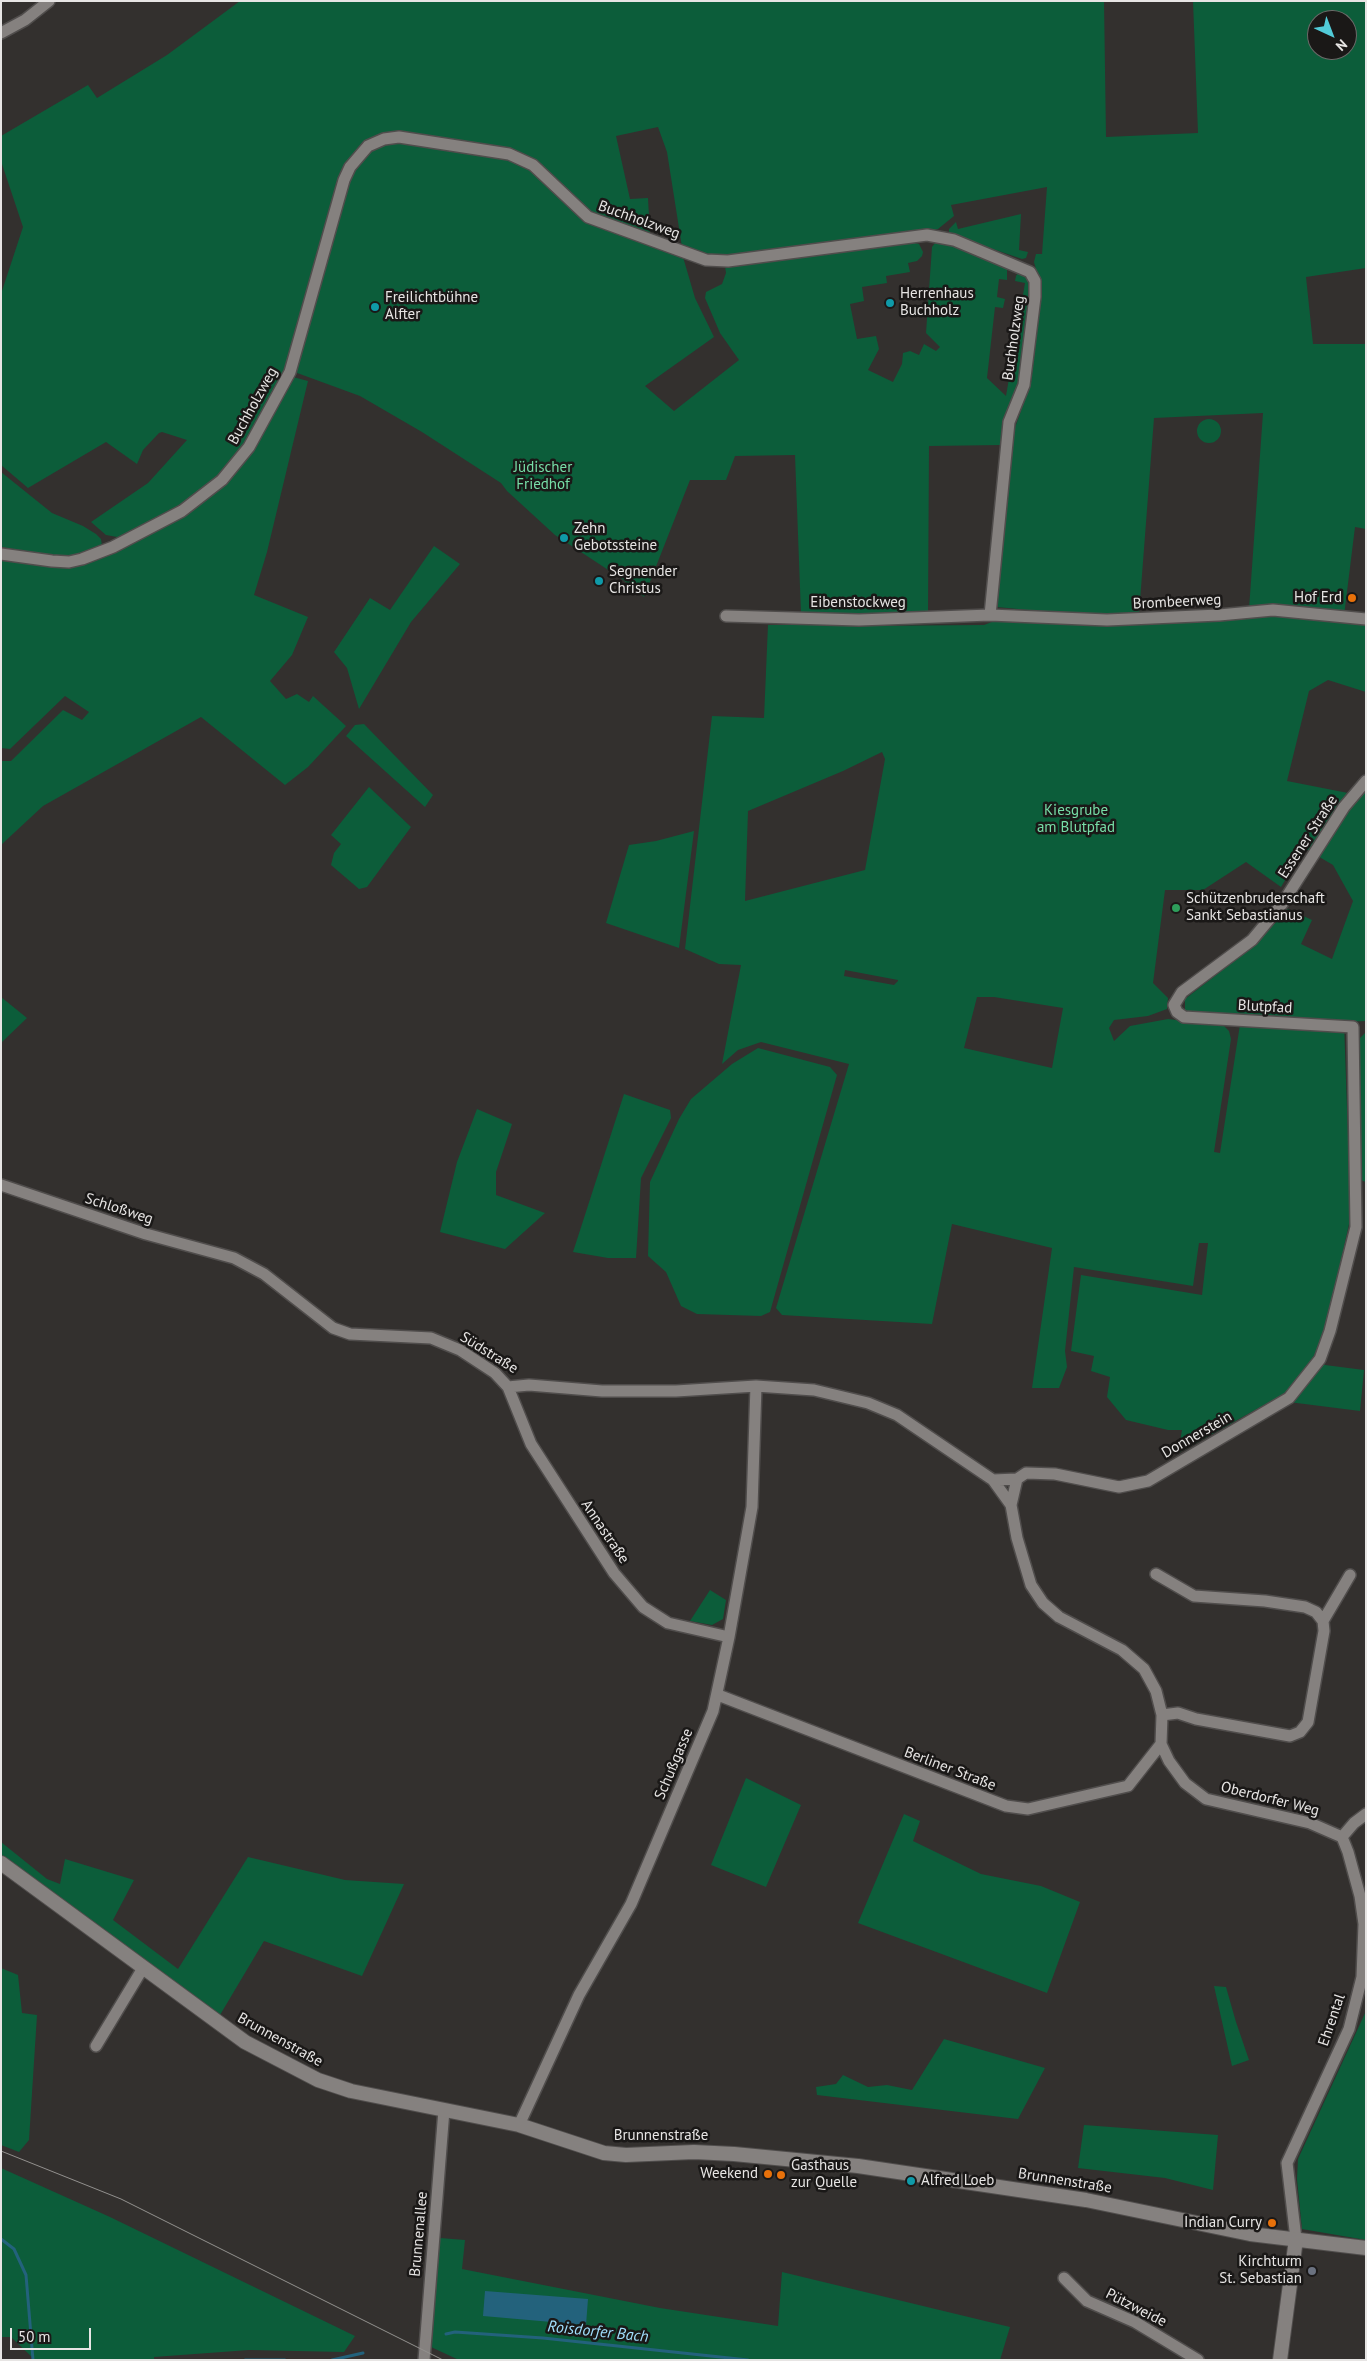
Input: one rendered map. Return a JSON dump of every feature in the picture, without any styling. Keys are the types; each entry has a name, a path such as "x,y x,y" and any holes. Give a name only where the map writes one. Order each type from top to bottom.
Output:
{"street":[{"path":"1,33 25,20 49,1"},
{"name":"Buchholzweg","path":"1,554 52,561 69,562 82,559 113,547 182,511 209,492 228,474 254,438 290,372 342,186 350,167 368,146 384,139 399,136 509,154 533,166 588,217 706,260 728,261 927,235 954,240 1030,272 1035,281 1034,306 1024,385 1009,422 990,615"},
{"name":"Brombeerweg","path":"990,615 1107,620 1219,615 1273,610 1366,618"},
{"name":"Eibenstockweg","path":"726,616 859,620 990,615"},
{"name":"Essener Straße","path":"1177,1012 1174,1006 1182,992 1252,940 1282,904 1344,807 1366,781"},
{"name":"Blutpfad","path":"1177,1012 1184,1017 1352,1027"},
{"name":"Donnerstein","path":"993,1480 1017,1480 1026,1473 1055,1474 1119,1487 1148,1481 1289,1398 1308,1377 1320,1359 1330,1331 1356,1227 1352,1027"},
{"name":"Schloßweg","path":"1,1185 146,1234 230,1257"},
{"name":"Südstraße","path":"230,1257 264,1274 333,1328 350,1334 431,1338 460,1350 495,1373 508,1387 529,1385 621,1391 676,1391 756,1386"},
{"path":"756,1386 814,1390 868,1403 897,1415 993,1480"},
{"name":"Schußgasse","path":"519,2126 579,1995 631,1904 718,1695 752,1507 756,1386"},
{"name":"Annastraße","path":"508,1387 531,1444 614,1573 643,1607 668,1623 729,1637"},
{"name":"Oberdorfer Weg","path":"993,1480 1011,1505"},
{"name":"Oberdorfer Weg","path":"1017,1480 1011,1505 1017,1538 1031,1585 1043,1603 1060,1617 1122,1650 1144,1669 1156,1691 1162,1715 1161,1744 1169,1761 1185,1783 1206,1799 1310,1823 1342,1837"},
{"path":"1156,1574 1194,1596 1265,1601 1305,1608 1316,1612 1323,1621 1324,1631 1308,1722 1300,1732 1290,1736 1196,1719 1178,1713 1162,1715"},
{"path":"1323,1621 1350,1575"},
{"name":"Berliner Straße","path":"718,1695 997,1803 1028,1810 1128,1786 1161,1744"},
{"path":"1342,1837 1354,1823 1366,1814"},
{"name":"Ehrental","path":"1296,2239 1287,2163 1349,2029 1362,1977 1364,1924 1360,1896 1342,1837"},
{"name":"Brunnenstraße","path":"1,1863 245,2042 318,2080 351,2090 519,2126 604,2152 626,2155 694,2152 734,2154 858,2166 1086,2200 1168,2215 1250,2234 1366,2248"},
{"path":"96,2046 143,1968"},
{"name":"Brunnenallee","path":"424,2360 444,2110"},
{"path":"1280,2360 1296,2239"},
{"name":"Pützweide","path":"1064,2278 1087,2301 1135,2322 1198,2360"}],"green space":[{"path":"240,1 1104,1 1106,137 1198,133 1193,1 1366,1 1366,268 1306,277 1313,344 1366,344 1366,529 1355,527 1344,616 1366,617 1366,692 1328,680 1309,691 1287,781 1348,793 1366,785 1366,1021 1344,1022 1349,1224 1326,1329 1313,1358 1325,1365 1364,1370 1360,1411 1273,1400 1178,1453 1182,1430 1168,1430 1126,1420 1107,1397 1110,1377 1091,1371 1094,1356 1071,1351 1081,1275 1202,1295 1208,1243 1199,1243 1193,1286 1074,1267 1065,1351 1067,1367 1059,1388 1032,1388 1052,1248 952,1224 932,1324 782,1315 776,1308 849,1064 761,1042 738,1050 722,1064 741,965 719,964 685,949 712,716 764,718 768,625 853,625 852,613 801,614 795,455 735,456 726,480 690,480 644,597 622,579 555,535 507,491 501,483 422,432 360,396 289,370 274,399 227,471 181,506 123,538 106,535 91,522 148,483 187,440 162,432 159,433 143,450 137,464 106,442 28,488 1,465 1,294 23,227 1,161 1,136 88,85 97,98 167,55","holes":["658,127 667,152 682,247 650,235 648,198 630,199 616,136","1047,187 1042,254 1036,254 1034,262 1042,291 1031,383 1012,436 997,607 1070,614 1139,614 1154,418 1263,413 1249,609 1243,619 1110,624 997,620 984,625 861,626 861,613 928,613 929,446 1001,445 1021,380 1031,288 1028,279 1019,271 1015,281 1025,283 1006,396 987,378 995,307 1003,308 1005,299 997,297 999,279 1007,280 1007,267 955,245 941,241 935,243 932,247 926,333 940,347 936,351 924,344 919,355 910,351 903,353 902,364 893,382 868,370 879,349 876,336 857,339 850,304 864,301 862,287 887,283 886,276 910,272 908,263 917,261 923,252 919,244 907,241 725,266 726,273 722,284 706,292 705,298 720,333 739,360 674,411 645,386 714,337 695,298 683,257 716,258 928,231 938,229 954,216 951,205","882,752 885,759 865,870 745,901 748,811 843,771","1304,848 1333,865 1353,901 1332,959 1301,944 1312,920 1288,909 1255,945 1185,999 1185,1011 1241,1018 1220,1153 1214,1152 1231,1039 1229,1031 1224,1026 1168,1019 1130,1026 1114,1041 1109,1028 1114,1020 1148,1016 1167,1009 1168,998 1153,983 1165,890 1203,890 1246,862 1281,887","845,970 898,981 894,985 844,976","977,997 994,997 1063,1008 1052,1068 964,1048"]},
{"path":"1021,214 1019,250 1028,252 1026,258 1022,259 949,234 949,229 956,222 958,229"},
{"path":"293,377 308,381 267,552 254,595 308,617 292,655 270,681 286,699 297,694 309,702 313,696 346,726 308,767 285,785 201,717 43,806 1,845 1,761 11,761 63,710 82,720 89,712 65,696 10,749 1,748 1,559 70,567 116,552 196,507 217,491 243,464"},
{"path":"1209,419 1218,422 1221,431 1218,440 1209,443 1200,440 1197,431 1200,422"},
{"path":"1,472 52,513 83,526 96,534 101,539 102,546 76,556 64,557 1,547"},
{"path":"434,546 460,564 411,622 359,709 347,668 334,652 370,598 390,610"},
{"path":"364,724 433,795 425,807 346,736 355,725"},
{"path":"369,787 411,827 367,887 359,889 331,865 334,853 341,844 331,835"},
{"path":"694,831 679,948 606,923 629,845 656,841"},
{"path":"1,997 27,1018 1,1043"},
{"path":"1366,1032 1366,1182 1360,1180 1359,1039"},
{"path":"758,1048 830,1067 837,1075 770,1312 761,1316 697,1314 681,1306 666,1272 648,1256 650,1182 679,1119 691,1099 732,1064"},
{"path":"624,1094 670,1110 671,1118 641,1178 636,1258 608,1258 573,1252"},
{"path":"477,1109 512,1124 496,1172 496,1195 545,1213 505,1249 440,1232 457,1162"},
{"path":"710,1590 726,1600 723,1619 712,1625 690,1621"},
{"path":"746,1778 801,1805 766,1887 711,1865"},
{"path":"904,1814 920,1821 913,1841 981,1874 1041,1886 1080,1902 1047,1993 858,1923"},
{"path":"1,1842 47,1879 60,1884 65,1859 134,1880 113,1920 178,1969 248,1857 345,1880 404,1884 362,1976 264,1941 220,2015 1,1856"},
{"path":"1,1968 18,1975 22,2013 37,2015 29,2140 19,2152 1,2145"},
{"path":"1214,1986 1226,1987 1249,2060 1232,2066"},
{"path":"1366,2011 1366,2240 1302,2229 1297,2179 1298,2159"},
{"path":"944,2039 1045,2068 1018,2119 817,2095 816,2087 836,2084 843,2075 868,2087 887,2085 912,2090"},
{"path":"1084,2125 1218,2135 1213,2190 1165,2178 1078,2168"},
{"path":"1,2168 110,2217 355,2336 344,2352 249,2350 154,2357 154,2360 35,2360 11,2337 1,2337"},
{"path":"440,2238 465,2240 462,2269 660,2308 778,2326 782,2272 1010,2327 1000,2360 459,2360 431,2347"}],"water":[{"path":"485,2291 588,2299 586,2325 483,2316"}],"waterway":[{"name":"Roisdorfer Bach","path":"1,2239 14,2249 26,2275 33,2360"},
{"name":"Roisdorfer Bach","path":"446,2334 455,2332 543,2338 748,2360"},
{"name":"Roisdorfer Bach","path":"332,2360 363,2353"},
{"name":"Roisdorfer Bach","path":"245,2360 285,2360"}],"tram line":[{"path":"1,2151 121,2199 443,2360"}],"place":[{"name":"Herrenhaus Buchholz","path":"890,303"},
{"name":"Freilichtbühne Alfter","path":"375,307"},
{"name":"Zehn Gebotssteine","path":"564,538"},
{"name":"Segnender Christus","path":"599,581"},
{"name":"Hof Erd","path":"1352,598"},
{"name":"Schützenbruderschaft Sankt Sebastianus","path":"1176,908"},
{"name":"Weekend","path":"768,2174"},
{"name":"Gasthaus zur Quelle","path":"781,2175"},
{"name":"Alfred Loeb","path":"911,2181"},
{"name":"Indian Curry","path":"1272,2223"},
{"name":"Kirchturm St. Sebastian","path":"1312,2271"}],"park label":[{"name":"Jüdischer Friedhof","path":"543,476"},
{"name":"Kiesgrube am Blutpfad","path":"1076,820"}]}
